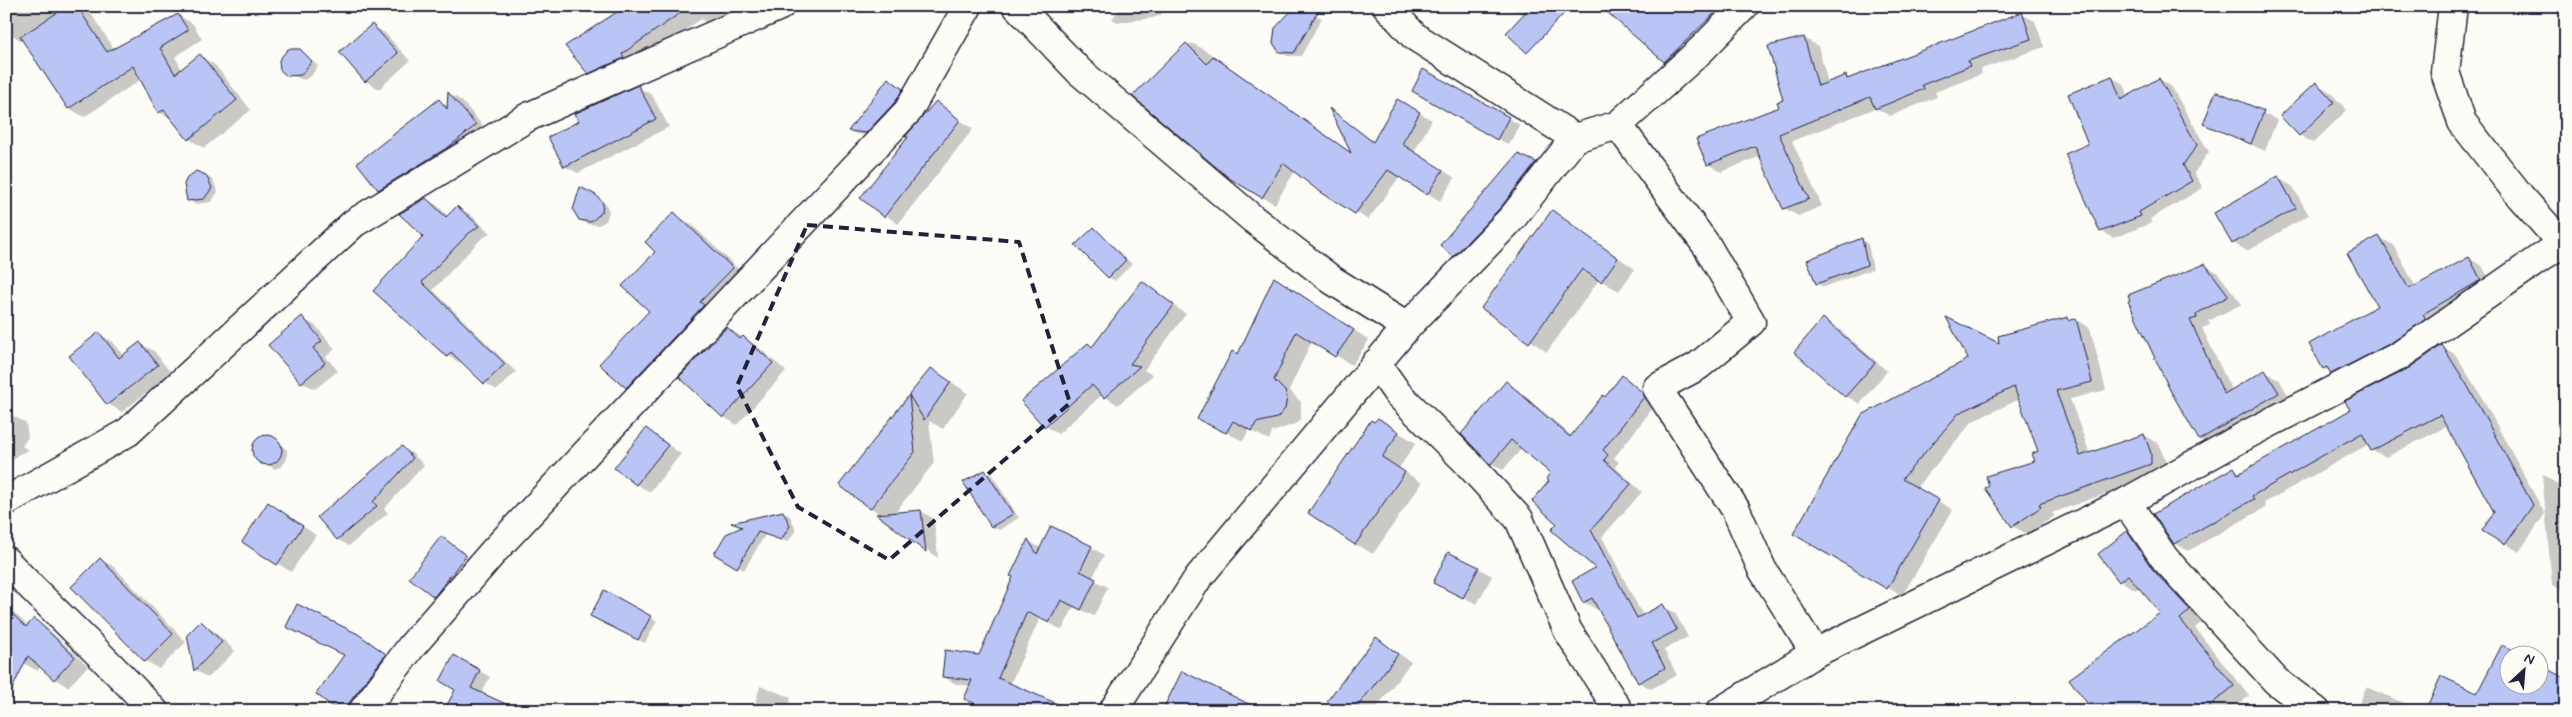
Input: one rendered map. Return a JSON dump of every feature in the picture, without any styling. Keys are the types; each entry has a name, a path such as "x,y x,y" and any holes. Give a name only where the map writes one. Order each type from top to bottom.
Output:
{"street":[{"path":"6,501 128,432 354,223 528,117 780,6"},
{"path":"363,711 411,647 494,551 908,111 968,6"},
{"path":"1016,6 1079,71 1253,219 1332,280 1407,327"},
{"path":"1387,6 1414,36 1575,138"},
{"path":"1113,711 1198,578 1262,504 1376,363 1407,327 1513,217 1575,138 1618,125 1701,50 1744,6"},
{"path":"1721,711 1815,653 2126,502 2250,433 2399,356 2564,244 2520,196 2462,122 2445,72 2453,6"},
{"path":"1618,125 1707,246 1751,322 1698,366 1656,388 1736,510 1762,569 1815,653"},
{"path":"1376,363 1398,394 1465,460 1519,519 1568,630 1619,711"},
{"path":"2126,502 2165,559 2276,681 2316,711"},
{"path":"6,561 45,603 120,674 154,711"}],"highlighted area":[{"path":"807,225 1019,242 1070,403 889,560 798,507 737,386"}],"building":[{"path":"67,6 77,6 107,52 178,14 188,30 160,48 175,74 200,54 237,100 188,140 164,110 158,113 133,66 68,109 20,37"},
{"path":"626,6 690,6 622,54 624,58 588,74 565,46"},
{"path":"1296,6 1321,6 1294,53 1279,52 1273,43 1275,28"},
{"path":"1531,6 1571,6 1527,53 1506,33"},
{"path":"1600,6 1722,6 1664,62"},
{"path":"2022,12 2031,39 1968,61 1970,66 1922,85 1924,89 1875,109 1870,97 1779,134 1809,199 1783,209 1755,146 1707,165 1696,139 1779,107 1777,102 1783,100 1768,46 1804,37 1818,86 1846,75 1847,79"},
{"path":"372,24 398,53 365,82 339,52"},
{"path":"1186,43 1207,64 1213,56 1351,153 1329,108 1373,142 1397,99 1420,112 1402,144 1443,170 1427,195 1388,170 1355,214 1316,189 1283,163 1262,198 1229,178 1132,96"},
{"path":"288,49 300,49 312,61 301,75 287,76 280,70 279,60"},
{"path":"1423,69 1509,117 1497,140 1412,91"},
{"path":"2112,76 2121,100 2159,78 2197,145 2183,165 2192,181 2139,212 2141,216 2100,232 2065,154 2088,144 2068,94"},
{"path":"888,78 903,89 895,102 866,133 848,131"},
{"path":"2316,82 2334,102 2299,136 2280,116"},
{"path":"638,85 656,119 564,167 548,137 579,121 574,114"},
{"path":"2216,91 2264,111 2251,144 2203,124"},
{"path":"448,92 476,125 450,146 378,190 357,163 439,99 447,109"},
{"path":"936,101 960,120 884,217 860,198 908,137 905,137"},
{"path":"1518,154 1536,162 1501,207 1453,257 1440,245"},
{"path":"196,171 206,175 212,188 204,199 187,201 184,184 187,178"},
{"path":"2278,176 2296,208 2232,244 2214,213"},
{"path":"580,187 596,195 603,203 602,212 591,222 579,220 573,210"},
{"path":"426,198 446,217 457,206 479,226 468,234 422,282 505,364 484,384 451,352 447,357 373,291 423,236 399,214"},
{"path":"1552,210 1618,258 1601,282 1582,269 1529,343 1481,308"},
{"path":"674,212 733,268 700,302 704,305 626,388 599,364 649,311 622,286 655,252 645,242"},
{"path":"1094,227 1126,260 1108,278 1075,245"},
{"path":"2379,236 2409,289 2469,257 2481,280 2423,314 2426,319 2391,343 2331,374 2327,367 2323,369 2309,344 2377,306 2347,253"},
{"path":"1862,238 1867,265 1816,284 1807,260"},
{"path":"2205,264 2229,296 2196,314 2197,318 2190,320 2224,394 2265,370 2279,393 2199,440 2170,390 2128,301 2130,300 2128,295"},
{"path":"1274,277 1354,330 1335,357 1296,332 1274,380 1285,391 1287,397 1285,409 1277,418 1256,423 1252,431 1233,421 1226,433 1197,419 1232,351 1238,354"},
{"path":"1142,281 1174,305 1130,364 1140,366 1104,398 1092,385 1044,427 1021,401 1088,343 1092,347"},
{"path":"302,316 322,341 313,348 325,363 301,383 268,345"},
{"path":"1946,317 1999,343 1998,336 2068,317 2069,321 2076,318 2092,382 2056,391 2080,456 2144,434 2151,453 2151,464 2039,504 2041,507 2012,527 1985,488 1989,486 1986,476 2035,461 2032,454 2038,451 2014,387 1959,413 1902,479 1939,500 1887,589 1793,534 1862,415 1968,359"},
{"path":"1823,318 1875,363 1845,397 1794,352"},
{"path":"727,327 740,339 743,336 773,363 723,418 679,377"},
{"path":"99,332 119,358 140,342 158,365 107,405 69,356"},
{"path":"2442,345 2467,385 2533,505 2505,545 2482,531 2494,512 2440,415 2371,451 2362,433 2252,496 2254,499 2174,544 2153,514 2234,467 2238,474 2350,410 2345,401 2406,370"},
{"path":"931,368 951,382 924,420 909,395"},
{"path":"1622,375 1642,392 1644,397 1603,450 1608,455 1604,460 1631,484 1591,530 1637,618 1663,604 1677,630 1652,643 1665,668 1638,683 1592,598 1583,603 1572,581 1595,568 1551,530 1557,524 1532,501 1549,481 1546,479 1550,473 1511,440 1490,465 1461,434 1506,381 1570,437 1603,395 1605,397"},
{"path":"909,395 915,452 870,509 839,485"},
{"path":"1378,418 1399,432 1382,457 1405,472 1355,545 1308,513 1371,420 1374,422"},
{"path":"646,428 668,445 636,485 614,468"},
{"path":"267,435 277,440 282,450 277,460 267,465 257,460 252,450 257,440"},
{"path":"402,446 413,458 373,502 377,506 337,540 317,517"},
{"path":"985,470 1013,514 991,527 963,482"},
{"path":"268,502 303,526 277,565 242,542"},
{"path":"921,510 926,552 876,514"},
{"path":"783,511 790,526 781,540 758,532 737,568 714,554 726,534 742,527 731,523"},
{"path":"1051,526 1092,546 1080,571 1096,579 1081,610 1061,600 1049,623 1027,612 998,678 1074,711 992,711 964,699 972,680 942,677 945,650 979,655 1013,577 1010,576 1028,539 1037,554"},
{"path":"2127,531 2153,570 2190,610 2180,619 2234,686 2203,711 2093,711 2069,679 2160,613 2128,575 2119,582 2098,554"},
{"path":"441,536 466,555 434,597 409,578"},
{"path":"1448,552 1479,567 1463,598 1433,583"},
{"path":"100,558 173,634 145,662 71,587"},
{"path":"604,590 651,616 638,640 590,616"},
{"path":"297,604 358,634 386,654 343,711 338,711 316,694 344,655 286,627"},
{"path":"6,608 26,627 34,618 75,657 54,680 28,656 6,701"},
{"path":"201,621 222,642 194,671 187,635"},
{"path":"1376,637 1398,654 1354,711 1341,711 1327,701"},
{"path":"2500,649 2500,694 2550,694 2550,670 2566,679 2566,711 2425,711 2441,676 2477,693"},
{"path":"454,655 480,670 471,688 521,711 444,711 455,690 440,681"},
{"path":"1182,671 1263,711 1162,711"}]}
